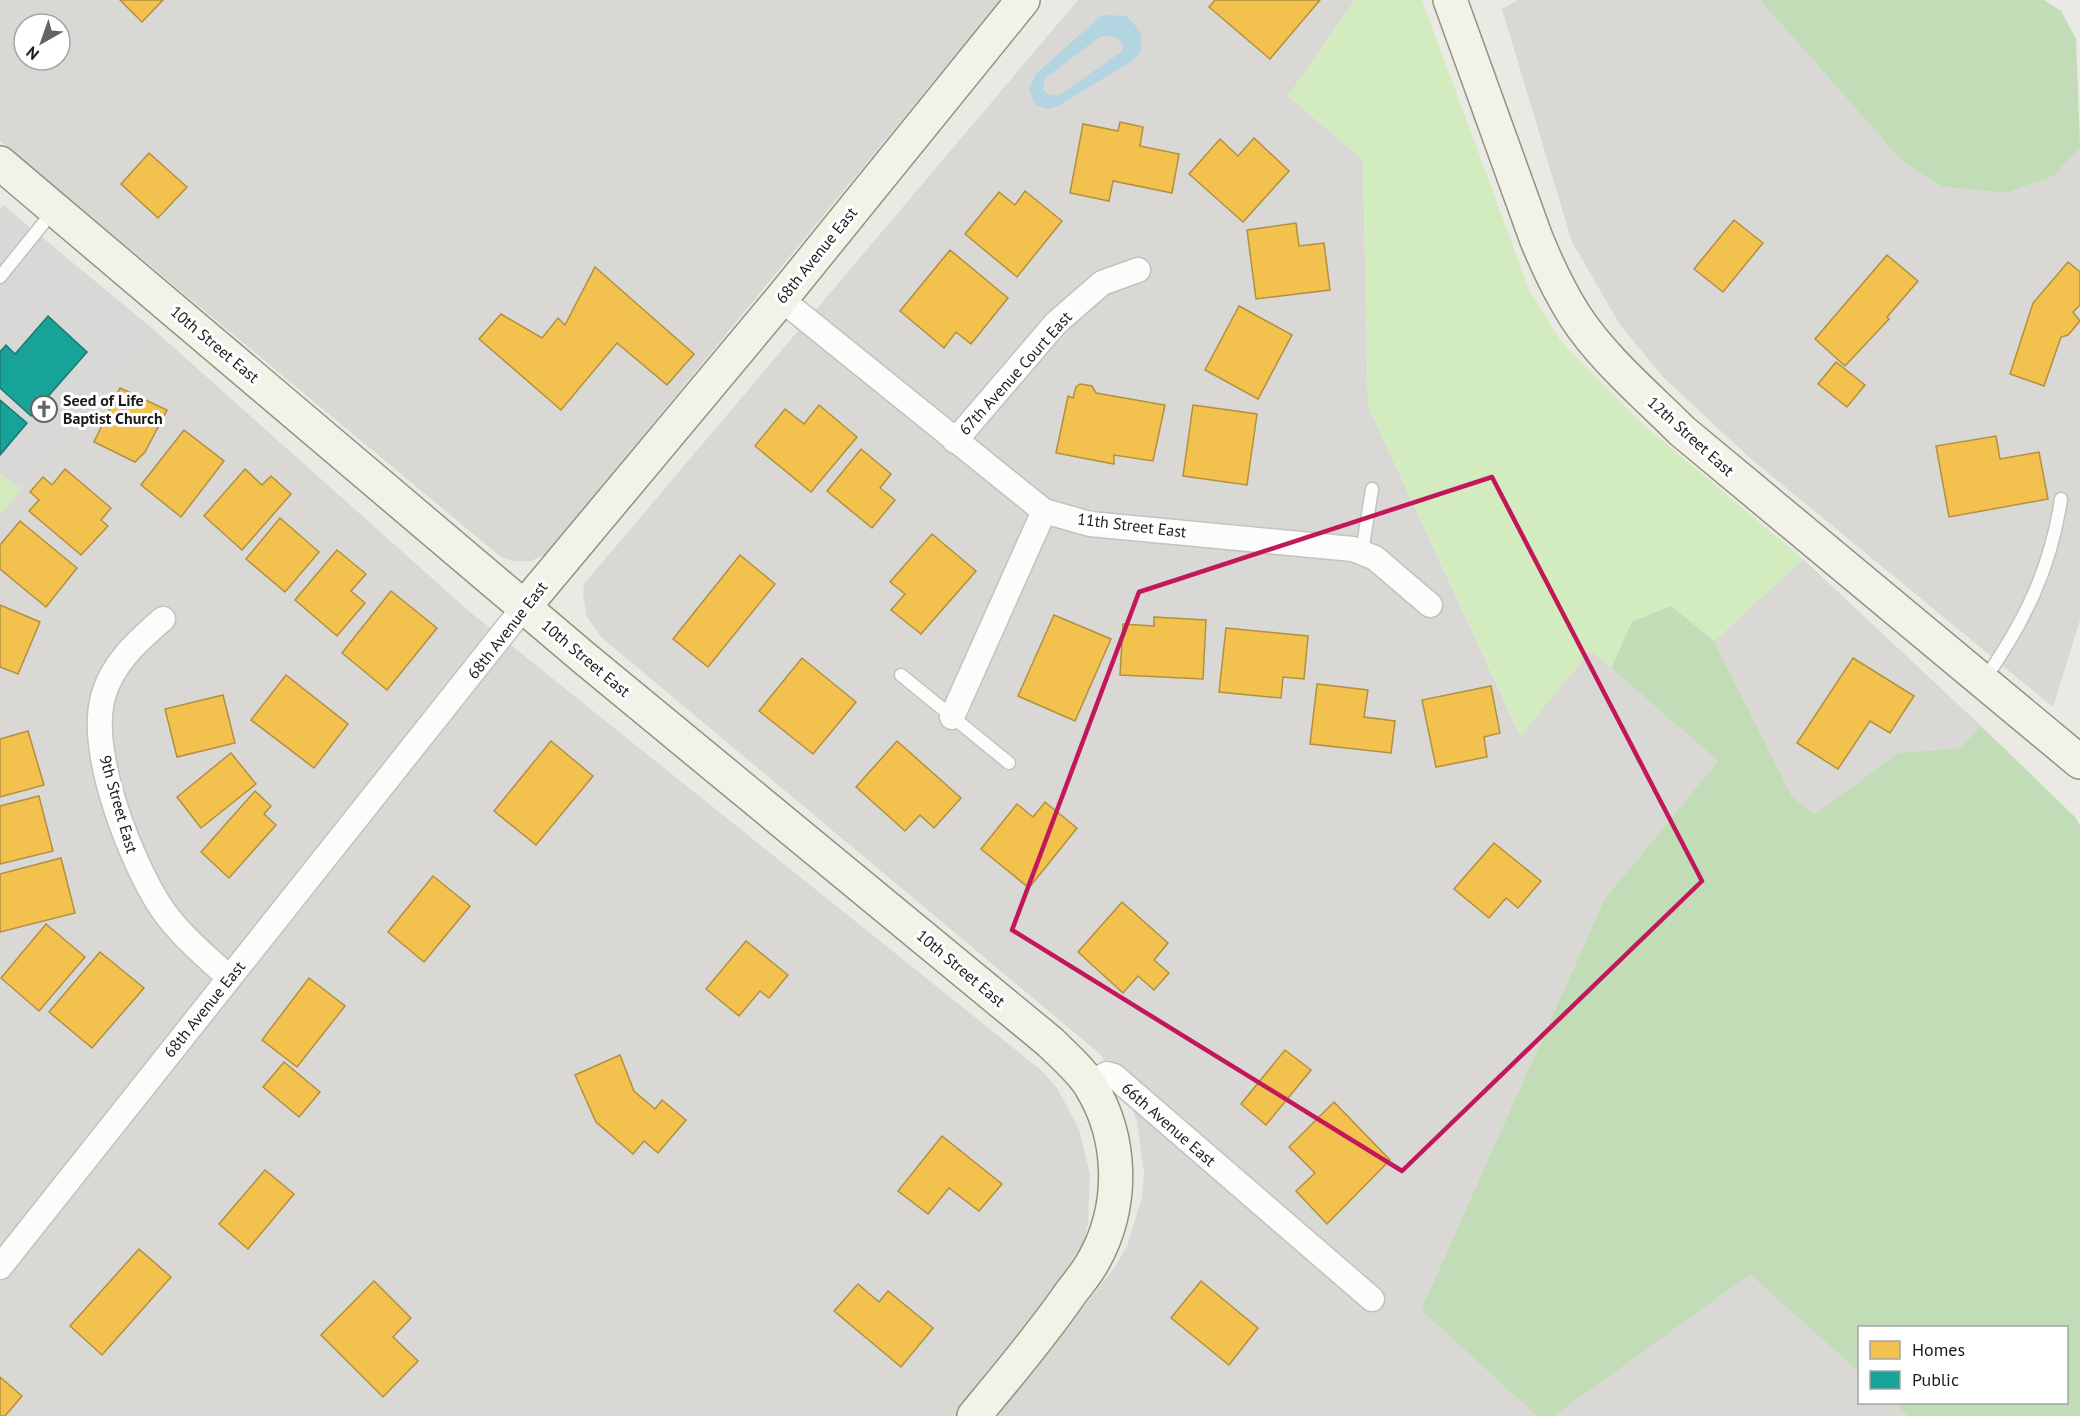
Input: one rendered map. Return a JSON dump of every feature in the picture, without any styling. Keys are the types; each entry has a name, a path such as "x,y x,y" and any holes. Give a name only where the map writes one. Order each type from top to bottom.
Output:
{"street":[{"name":"68th Avenue East","path":"0,1267 524,607 780,299 1023,0"},
{"name":"12th Street East","path":"1450,0 1536,238 1551,275 1576,318 1630,380 1682,431 2080,762"},
{"name":"10th Street East","path":"0,163 524,607 1050,1042 1089,1083"},
{"name":"67th Avenue Court East","path":"955,441 1056,323 1102,283 1138,270"},
{"name":"11th Street East","path":"780,299 1044,511 1090,524 1275,539 1353,549 1375,558 1430,605"},
{"path":"952,717 1044,511"},
{"name":"9th Street East","path":"163,618 130,647 112,673 102,698 101,728 105,763 128,843 142,875 163,911 189,940 229,978"},
{"name":"66th Avenue East","path":"974,1416 1081,1280 1094,1260 1107,1228 1116,1185 1116,1166 1109,1126 1089,1083 1107,1074 1114,1076 1372,1299"}],"lane":[{"path":"0,277 55,209"},
{"path":"1362,552 1372,489"},
{"path":"1983,681 2002,653 2044,573 2061,499"},
{"path":"901,675 1009,764"}],"highlighted area":[{"path":"1492,477 1702,881 1402,1171 1012,930 1139,592"}],"shaded area":[{"path":"0,0 1000,0 546,554 531,561 514,561 501,557 0,141"},
{"path":"1078,0 1355,0 1288,96 1363,160 1368,406 1520,735 1590,650 1718,761 1604,900 1421,1310 1537,1416 998,1416 1114,1268 1127,1246 1142,1197 1144,1172 1137,1121 1128,1097 1100,1054 601,637 587,617 583,595 584,584"},
{"path":"1518,0 1760,0 1902,161 1943,187 2006,193 2054,176 2080,147 2080,620 2053,707 1750,458 1664,378 1620,325 1572,242 1502,9"},
{"name":"Seed of Life Baptist Church","path":"3,205 153,329 0,515 0,209"},
{"path":"1,215 41,248 32,259 51,275 0,337"},
{"path":"153,329 471,613 1042,1071 1057,1088 1079,1129 1090,1174 1088,1223 1082,1248 1059,1292 957,1416 0,1416 0,515"},
{"path":"1803,559 1981,726 1960,748 1899,753 1814,814 1792,798 1714,641"},
{"path":"1750,1273 1858,1371 1858,1404 1895,1404 1909,1416 1554,1416"}],"green space":[{"path":"1355,0 1422,0 1529,289 1560,340 1639,421 1803,559 1714,641 1671,606 1632,622 1611,668 1590,651 1521,736 1368,406 1363,160 1288,96"},
{"path":"1760,0 2044,0 2061,11 2076,39 2080,147 2054,176 2006,193 1943,187 1902,161"},
{"path":"0,474 22,489 0,515"},
{"path":"1671,606 1714,641 1792,797 1814,814 1899,753 1960,748 1981,726 2076,818 2080,826 2080,1416 1909,1416 1895,1404 2068,1404 2068,1326 1858,1326 1858,1371 1750,1274 1554,1416 1537,1416 1421,1310 1604,900 1718,761 1611,668 1632,622"}],"water":[{"path":"1102,15 1127,16 1141,33 1141,52 1132,61 1058,106 1048,109 1035,105 1029,90 1036,74","holes":["1101,36 1114,37 1119,40 1123,45 1121,52 1058,96 1047,94 1043,89 1045,78"]}],"building: Homes":[{"path":"120,0 163,0 142,22"},
{"path":"1215,0 1320,0 1270,59 1209,7"},
{"path":"1120,122 1143,127 1140,146 1179,154 1172,193 1113,181 1109,201 1070,193 1083,124 1118,131"},
{"path":"1254,138 1289,171 1243,222 1189,174 1220,139 1238,156"},
{"path":"149,153 187,187 158,218 121,184"},
{"path":"1025,191 1062,221 1017,277 965,234 999,192 1015,205"},
{"path":"1734,220 1763,243 1723,292 1694,269"},
{"path":"1296,223 1299,246 1324,243 1330,290 1256,299 1247,230"},
{"path":"950,250 1008,298 971,344 956,332 944,348 900,311"},
{"path":"1887,255 1918,281 1887,317 1889,319 1845,366 1815,339"},
{"path":"2068,262 2080,272 2080,305 2073,312 2080,321 2068,335 2061,337 2044,386 2010,374 2033,303"},
{"path":"595,267 694,354 667,385 617,343 561,410 479,339 501,314 542,338 558,318 565,325"},
{"path":"1239,306 1292,335 1258,399 1205,370"},
{"path":"1836,362 1865,385 1847,407 1818,384"},
{"path":"1080,384 1092,386 1096,393 1165,405 1153,461 1114,455 1114,464 1056,453 1068,396 1073,398 1076,387"},
{"path":"120,388 167,410 145,452 135,462 94,442"},
{"path":"819,405 857,437 811,492 755,446 785,409 804,424"},
{"path":"1193,405 1257,414 1247,485 1183,476"},
{"path":"184,430 224,461 181,517 141,485"},
{"path":"1996,436 2000,459 2039,452 2048,499 1949,517 1936,446"},
{"path":"861,449 891,474 880,488 895,500 872,528 827,491"},
{"path":"65,469 111,508 101,520 108,526 81,555 29,511 39,500 30,492 43,477 52,485"},
{"path":"245,469 262,485 271,476 291,494 242,550 204,516"},
{"path":"280,518 319,552 285,592 246,559"},
{"path":"20,521 77,568 46,607 0,569 0,545"},
{"path":"932,534 976,571 921,634 891,610 905,594 890,582"},
{"path":"337,550 366,574 351,591 365,603 337,636 295,600"},
{"path":"740,555 775,584 708,667 673,639"},
{"path":"391,591 437,628 387,690 342,653"},
{"path":"0,605 40,622 18,674 0,667"},
{"path":"1054,615 1111,639 1075,721 1018,696"},
{"path":"1154,617 1206,620 1203,679 1120,675 1123,624 1154,626"},
{"path":"1226,628 1308,636 1304,679 1283,677 1281,698 1219,692"},
{"path":"802,658 856,702 813,754 759,711"},
{"path":"1853,658 1914,696 1890,733 1870,721 1838,769 1797,743"},
{"path":"286,675 348,724 314,768 251,720"},
{"path":"1317,684 1368,690 1364,717 1395,721 1391,753 1310,744"},
{"path":"1491,686 1500,733 1484,737 1487,757 1436,767 1422,700"},
{"path":"223,695 235,743 177,757 165,709"},
{"path":"28,731 44,785 0,797 0,739"},
{"path":"551,741 593,776 536,845 494,811"},
{"path":"897,741 961,798 934,828 920,815 905,831 856,787"},
{"path":"231,753 256,784 201,828 177,797"},
{"path":"255,791 271,806 264,814 276,825 229,878 201,852"},
{"path":"39,796 53,851 0,864 0,806"},
{"path":"1045,802 1077,828 1029,888 981,849 1017,804 1033,817"},
{"path":"1494,843 1541,881 1518,908 1506,898 1489,918 1454,889"},
{"path":"61,858 75,913 0,932 0,874"},
{"path":"433,876 470,906 424,962 388,932"},
{"path":"1122,902 1168,943 1154,960 1169,973 1154,990 1138,976 1123,993 1078,952"},
{"path":"46,924 85,957 39,1011 1,978"},
{"path":"746,941 788,975 769,998 760,991 739,1016 706,989"},
{"path":"100,952 144,988 92,1048 49,1012"},
{"path":"309,978 345,1006 297,1067 262,1040"},
{"path":"1285,1050 1311,1070 1266,1125 1241,1104"},
{"path":"620,1055 634,1091 655,1109 662,1100 686,1120 658,1153 644,1141 633,1154 596,1122 575,1075"},
{"path":"284,1062 320,1092 299,1117 263,1087"},
{"path":"1334,1102 1390,1160 1327,1224 1296,1191 1315,1173 1289,1147"},
{"path":"942,1136 1002,1184 979,1211 949,1188 928,1214 898,1191"},
{"path":"265,1170 294,1194 248,1249 219,1224"},
{"path":"139,1249 171,1277 102,1355 70,1326"},
{"path":"374,1281 411,1318 393,1337 418,1361 383,1397 321,1335"},
{"path":"1201,1281 1258,1328 1229,1365 1171,1318"},
{"path":"858,1284 879,1302 888,1291 933,1328 901,1367 834,1311"},
{"path":"0,1377 22,1396 5,1416 0,1416"}],"building: Public":[{"path":"48,316 87,352 31,416 0,388 0,352 6,345 15,354"},
{"path":"0,400 27,423 0,455"}],"place":[{"name":"Seed of Life Baptist Church","path":"44,409"}]}
